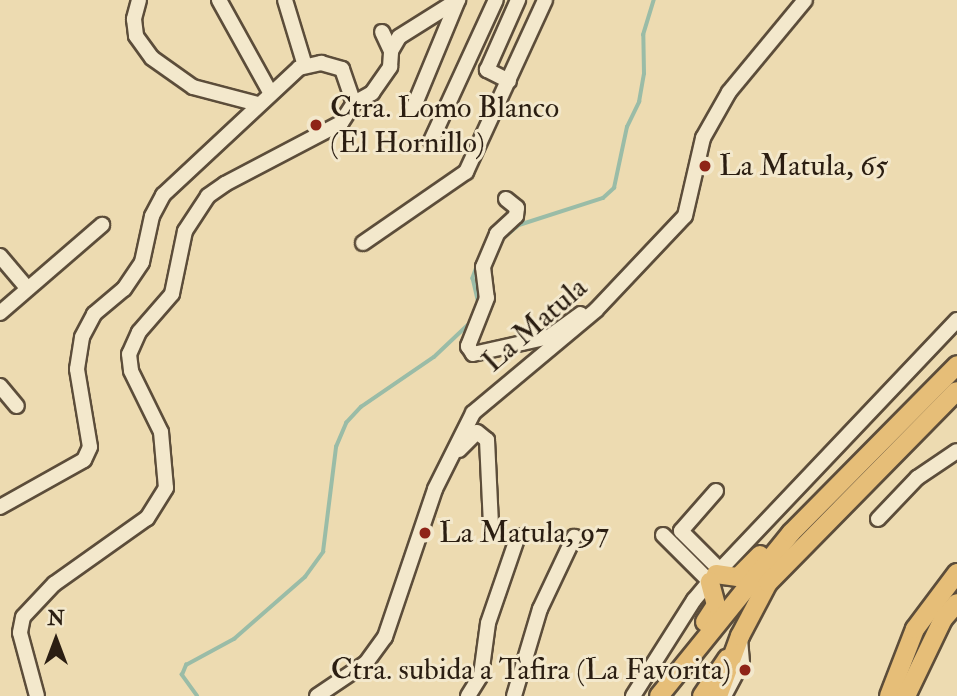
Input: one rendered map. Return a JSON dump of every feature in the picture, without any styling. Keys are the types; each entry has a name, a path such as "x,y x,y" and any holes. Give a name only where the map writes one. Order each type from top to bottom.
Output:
{"main road":[{"path":"659,696 792,533 957,365"},
{"path":"702,696 738,641 768,583 957,391"},
{"path":"665,696 689,658 716,605 715,575 738,577 769,546 792,533"},
{"path":"888,696 915,629 957,573"},
{"path":"906,696 943,620 957,603"},
{"path":"718,696 738,641"}],"street":[{"path":"139,0 134,19 136,36 152,58 192,87 258,104"},
{"path":"219,0 270,92"},
{"path":"285,0 305,66"},
{"path":"34,692 20,633 23,617 54,584 147,518 166,488 161,432 131,371 129,354 139,332 172,294 185,231 208,196 330,132 354,103 383,81 391,51 399,37 458,0"},
{"path":"412,111 458,0"},
{"path":"431,141 496,0"},
{"path":"509,81 486,70 518,0"},
{"path":"363,243 466,172 545,0"},
{"name":"La Matula","path":"317,696 366,663 385,637 435,489 473,413 596,310 685,216 703,138 729,92 805,0"},
{"path":"382,32 391,51"},
{"path":"0,507 84,460 90,447 77,369 82,337 94,314 124,289 142,262 152,216 163,195 270,92 305,66 331,64 342,69 354,103"},
{"path":"506,199 517,208 516,216 498,234 483,267 487,298 468,346 473,354 549,337 579,315 596,310"},
{"path":"0,313 102,225"},
{"path":"0,256 27,288"},
{"path":"633,696 715,575 957,320"},
{"path":"0,386 17,406"},
{"path":"435,489 467,439 477,432 487,440 491,526"},
{"path":"878,519 917,478 957,451"},
{"path":"715,575 681,531 716,491"},
{"path":"663,535 715,575"},
{"path":"468,696 481,675 488,623 518,536"},
{"path":"514,696 540,609 574,537"},
{"path":"724,696 742,662 738,641"}],"waterway":[{"path":"500,241 519,225 603,198 614,188 627,127 639,102 644,74 643,35 654,0"},
{"path":"477,267 473,278 479,303"},
{"path":"197,696 182,675 186,665 234,639 305,577 323,552 336,447 346,423 361,407 434,357 470,323"}],"place":[{"name":"Ctra. Lomo Blanco (El Hornillo)","path":"316,125"},
{"name":"La Matula, 65","path":"705,166"},
{"name":"La Matula, 97","path":"425,533"},
{"name":"Ctra. subida a Tafira (La Favorita)","path":"745,670"}]}
